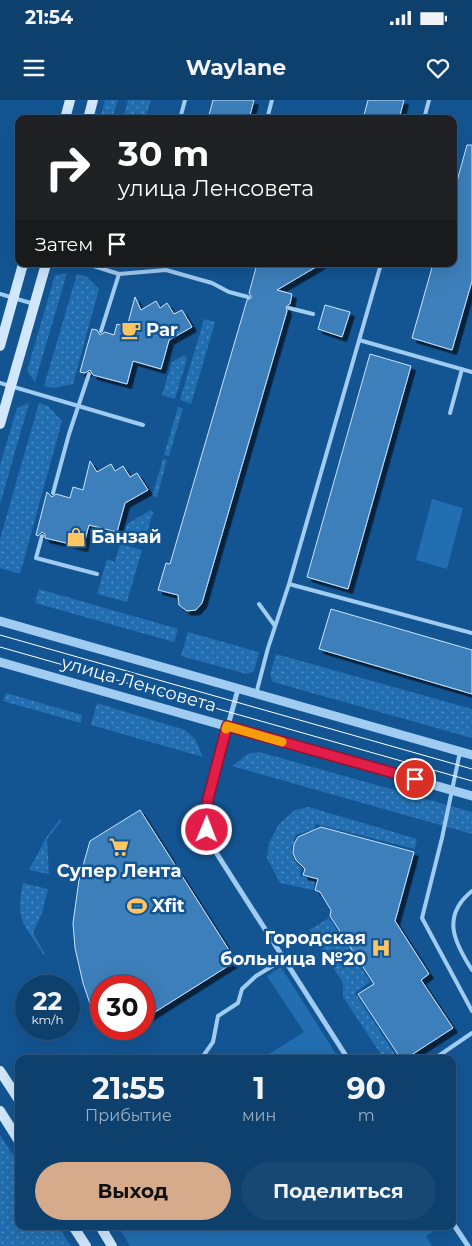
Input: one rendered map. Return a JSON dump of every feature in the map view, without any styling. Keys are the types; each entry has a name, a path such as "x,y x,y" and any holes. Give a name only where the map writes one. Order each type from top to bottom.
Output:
{"main road":[{"path":"66,115 70,100"},
{"path":"89,115 93,100"},
{"path":"0,346 23,267"},
{"path":"0,424 45,267"},
{"path":"0,1071 15,1094"},
{"path":"0,1111 15,1135"},
{"path":"76,1230 86,1246"},
{"path":"102,1230 112,1246"}],"street":[{"name":"улица Ленсовета","path":"0,621 472,755"},
{"name":"улица Ленсовета","path":"0,662 472,796"},
{"path":"238,689 208,799 207,830 217,854 345,1055"},
{"path":"456,1228 468,1246"}],"lane":[{"path":"181,115 185,100"},
{"path":"268,115 272,100"},
{"path":"425,115 429,100"},
{"path":"98,267 119,274 166,270 212,283 229,292 248,297"},
{"path":"256,694 380,267"},
{"path":"101,331 119,274"},
{"path":"0,294 34,304"},
{"path":"288,308 313,314"},
{"path":"359,340 472,372"},
{"path":"450,413 462,369"},
{"path":"53,494 89,374"},
{"path":"0,383 143,425"},
{"path":"42,536 36,558 97,574"},
{"path":"289,584 472,633"},
{"path":"259,604 275,626"},
{"path":"461,751 433,880 422,918 472,1011"},
{"path":"472,891 456,909 453,928 456,943 472,970"},
{"path":"204,1055 213,1042 218,1016 238,1003 242,989 256,976 284,959"},
{"path":"440,1055 472,1032"}],"shaded area":[{"path":"105,100 118,100 113,115 101,115"},
{"path":"128,100 151,100 146,115 124,115"},
{"path":"67,273 35,382 27,371 55,275"},
{"path":"77,274 86,276 99,289 73,384 53,388 44,386"},
{"path":"204,319 215,322 191,404 180,400"},
{"path":"184,355 187,359 175,399 162,395 172,362"},
{"path":"29,403 0,504 0,465 17,408"},
{"path":"39,403 48,406 62,421 20,574 0,568 0,539"},
{"path":"178,407 183,408 169,456 164,455"},
{"path":"163,459 167,460 157,497 152,496"},
{"path":"432,499 463,508 447,569 416,560"},
{"path":"151,510 153,513 143,545 123,538 127,524"},
{"path":"120,544 142,550 127,602 97,594 107,559 115,562"},
{"path":"39,589 178,629 174,642 35,603"},
{"path":"188,632 259,652 254,671 247,674 181,656"},
{"path":"276,654 472,709 472,738 273,682 270,675"},
{"path":"6,693 82,715 81,723 3,701"},
{"path":"97,703 185,730 195,739 203,757 91,725"},
{"path":"259,752 472,812 472,834 232,766 248,754"},
{"path":"309,807 417,839 415,849 316,824 313,831 296,835 292,849 294,860 301,868 300,876 315,880 313,890 280,883 267,858 269,843 279,824 295,810"},
{"path":"60,819 62,820 47,839 49,874 29,870 46,838"},
{"path":"23,883 48,889 42,913 33,933 44,955 23,922 20,907"},
{"path":"329,918 370,982 355,993 395,1055 381,1055 343,997 343,983 309,930"},
{"path":"281,967 336,1055 267,1055 304,1032 267,976"},
{"path":"0,1135 15,1158 15,1230 61,1230 71,1246 0,1246"},
{"path":"120,1230 436,1230 426,1236 432,1246 130,1246"}],"building":[{"path":"213,100 254,100 250,115 209,115"},
{"path":"368,100 404,100 400,115 364,115"},
{"path":"467,145 472,145 472,281 452,350 412,338 432,267 457,267 457,181"},
{"path":"256,267 316,267 277,290 292,294 290,304 286,307 287,311 202,603 196,610 187,611 179,605 178,595 158,590 166,563 170,564 247,300 251,298 249,293"},
{"path":"135,297 141,310 156,301 160,308 167,303 174,314 182,310 192,327 169,340 161,369 133,361 127,384 93,375 90,370 85,373 80,372 92,329 97,330 100,335 105,332 114,335 117,324 127,327"},
{"path":"325,305 350,312 342,337 318,329"},
{"path":"370,354 411,366 348,589 307,577"},
{"path":"90,461 97,472 111,464 115,471 123,466 130,477 137,473 148,490 125,503 117,532 89,525 83,547 45,538 45,534 42,532 38,536 36,535 47,492 52,497 56,494 70,498 73,487 83,490"},
{"path":"331,609 472,650 472,694 319,649"},
{"path":"140,810 236,961 155,1012 155,975 90,975 90,1004 75,948 73,923 79,880 90,841"},
{"name":"Городская больница №20","path":"321,827 414,852 395,921 429,974 421,980 453,1028 411,1055 398,1055 358,994 374,984 330,916 331,910 320,892 315,890 318,879 303,875 305,869 296,860 293,853 294,844 298,837"}],"tram line":[{"path":"0,635 472,769"},
{"path":"0,647 472,781"}],"slow traffic":[{"path":"226,729 227,726 282,742"}],"place":[{"name":"Par","path":"131,330"},
{"name":"Банзай","path":"76,537"},
{"name":"Супер Лента","path":"119,847"},
{"name":"Xfit","path":"137,906"},
{"name":"Городская больница №20","path":"381,948"}],"route":[{"path":"207,830 208,799 227,726 415,779"}]}
